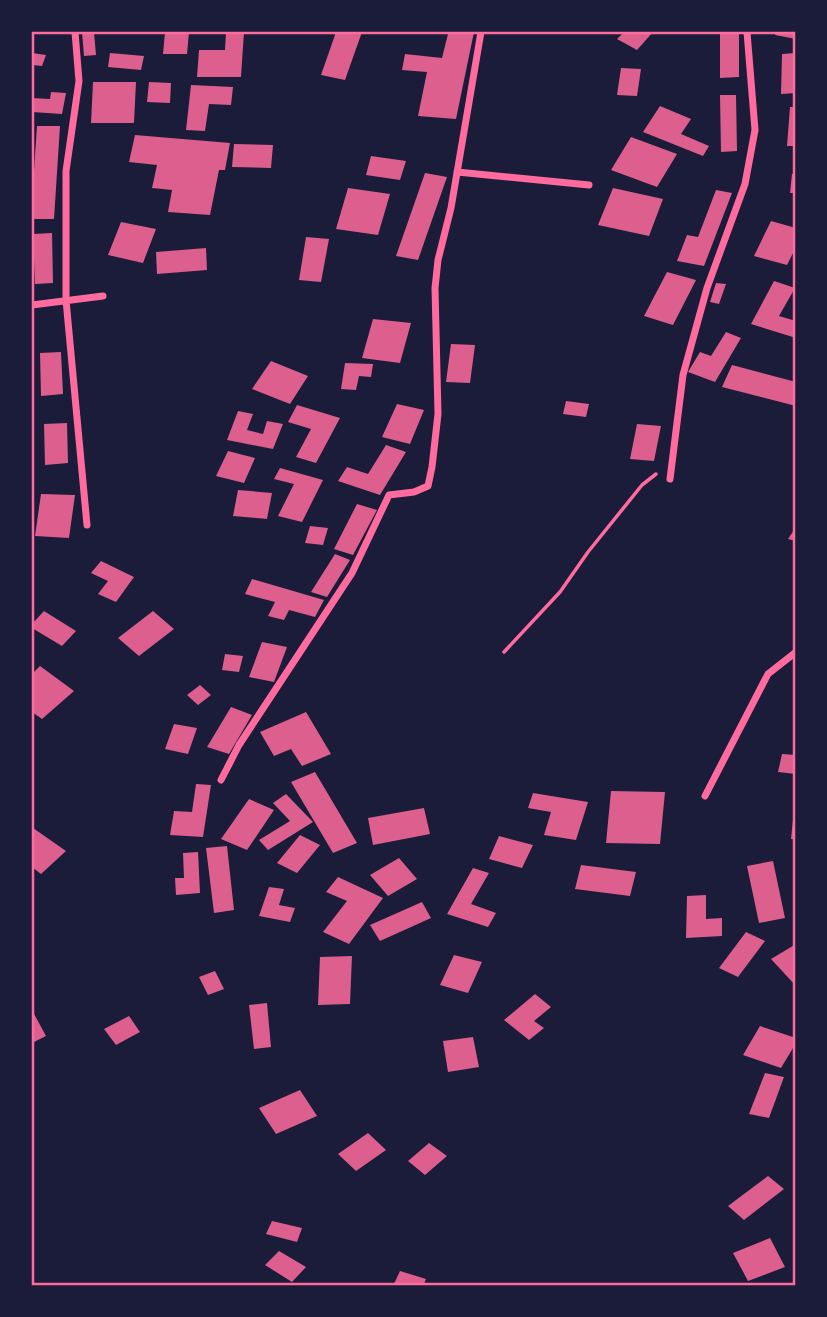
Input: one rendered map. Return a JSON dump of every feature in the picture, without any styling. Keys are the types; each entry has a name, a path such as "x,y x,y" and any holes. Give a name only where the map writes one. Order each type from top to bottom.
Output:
{"street":[{"path":"75,32 79,81 66,171 66,300 87,525"},
{"path":"221,780 239,745 352,573 389,495 414,492 428,486 438,414 435,288 438,260 451,208 481,32"},
{"path":"670,479 683,375 707,288 746,184 755,130 747,32"},
{"path":"457,172 589,185"},
{"path":"32,305 103,296"},
{"path":"705,796 768,674 796,652"}],"path":[{"path":"504,652 559,592 642,485 672,463"}],"building":[{"path":"82,32 94,32 96,55 84,56"},
{"path":"165,32 189,32 187,54 163,54"},
{"path":"226,32 244,32 241,77 197,77 199,50 225,50"},
{"path":"336,32 362,32 345,80 321,75"},
{"path":"436,32 474,32 456,119 418,116 427,72 402,70 405,54 442,58 448,34"},
{"path":"624,32 653,32 637,50 617,39"},
{"path":"720,32 739,32 739,77 720,78"},
{"path":"776,32 796,32 796,39 775,35"},
{"path":"32,53 46,55 42,66 32,65"},
{"path":"110,53 144,56 141,70 108,67"},
{"path":"796,53 796,93 781,94 782,54"},
{"path":"621,68 641,69 637,96 617,95"},
{"path":"93,82 136,82 134,123 91,123"},
{"path":"149,82 171,83 170,103 147,102"},
{"path":"191,85 233,87 231,105 209,104 205,131 186,130"},
{"path":"51,92 66,93 62,114 32,112 32,98 50,99"},
{"path":"720,95 736,95 737,151 721,152"},
{"path":"660,106 691,119 681,134 709,146 703,156 643,132"},
{"path":"790,107 796,107 796,146 787,146"},
{"path":"37,126 60,126 54,219 32,219 32,171"},
{"path":"135,135 230,143 225,170 219,170 210,215 168,212 172,190 152,188 157,165 129,162"},
{"path":"631,137 677,154 657,187 611,170"},
{"path":"234,144 273,145 271,168 232,167"},
{"path":"371,156 406,161 400,180 366,175"},
{"path":"425,173 447,177 418,260 396,256"},
{"path":"796,173 796,193 790,193 792,174"},
{"path":"348,188 390,194 378,235 336,229"},
{"path":"613,188 663,199 649,236 598,225"},
{"path":"716,190 732,193 704,266 677,261 687,235 698,237"},
{"path":"771,221 796,228 796,247 787,265 754,256"},
{"path":"121,222 156,229 143,263 108,255"},
{"path":"52,233 53,283 35,284 33,234"},
{"path":"306,237 329,239 321,282 299,280"},
{"path":"206,248 207,270 157,274 156,252"},
{"path":"667,272 696,280 673,325 644,316"},
{"path":"774,281 795,288 779,316 796,321 796,338 751,324"},
{"path":"716,283 726,284 719,304 710,302"},
{"path":"373,319 411,323 400,363 362,358"},
{"path":"726,332 741,338 715,382 688,372 700,352 711,356"},
{"path":"451,344 475,345 470,383 446,382"},
{"path":"61,352 63,394 41,396 40,353"},
{"path":"271,361 308,376 290,404 252,389"},
{"path":"345,363 373,364 371,377 359,376 356,390 341,389"},
{"path":"732,365 796,382 796,406 722,387"},
{"path":"566,401 589,404 586,417 563,414"},
{"path":"397,404 424,410 410,444 382,437"},
{"path":"297,405 340,418 316,463 296,457 311,429 288,422"},
{"path":"238,411 253,414 247,430 263,434 267,421 283,424 273,449 227,440"},
{"path":"67,423 68,463 45,465 44,424"},
{"path":"637,424 661,426 654,461 630,459"},
{"path":"386,445 406,452 380,495 338,481 347,467 368,474"},
{"path":"228,451 255,458 244,483 216,476"},
{"path":"280,468 323,480 302,522 278,516 294,484 274,479"},
{"path":"238,490 272,493 267,519 233,516"},
{"path":"41,494 75,495 69,538 35,536"},
{"path":"357,504 377,510 353,555 334,549"},
{"path":"310,526 328,528 323,545 305,543"},
{"path":"796,527 796,541 788,539"},
{"path":"335,554 350,560 327,597 311,592"},
{"path":"101,561 134,577 116,602 98,594 108,581 91,573"},
{"path":"252,579 324,600 315,617 289,610 284,620 268,616 275,602 245,594"},
{"path":"44,611 76,631 62,646 32,628 32,624"},
{"path":"153,611 174,629 139,656 118,638"},
{"path":"262,642 287,647 274,682 249,677"},
{"path":"225,654 243,656 239,672 222,670"},
{"path":"40,666 74,691 42,719 32,712 32,674"},
{"path":"200,685 211,695 198,705 187,695"},
{"path":"231,707 252,715 229,754 207,747"},
{"path":"306,712 331,754 302,766 291,749 274,756 260,732"},
{"path":"174,724 197,728 188,754 165,749"},
{"path":"782,754 796,755 796,774 778,772"},
{"path":"315,772 357,843 333,853 291,782"},
{"path":"196,784 211,785 203,837 170,835 174,811 192,812"},
{"path":"611,791 665,792 660,844 606,843"},
{"path":"533,793 588,802 576,840 544,835 551,812 528,808"},
{"path":"286,794 313,822 268,850 259,840 290,821 273,803"},
{"path":"249,799 274,810 247,850 221,839"},
{"path":"424,808 430,834 373,845 368,818"},
{"path":"794,810 796,839 791,839"},
{"path":"33,828 66,851 41,874 32,867"},
{"path":"300,835 320,845 297,873 277,863"},
{"path":"499,836 533,845 522,868 489,859"},
{"path":"227,846 234,910 214,913 206,848"},
{"path":"198,852 200,893 176,895 175,878 184,878 183,853"},
{"path":"399,858 417,879 388,896 370,875"},
{"path":"773,861 785,918 759,923 747,866"},
{"path":"581,865 636,872 630,896 575,889"},
{"path":"473,868 489,873 471,904 496,913 488,927 447,914"},
{"path":"338,877 383,898 349,944 323,932 347,901 326,892"},
{"path":"269,887 284,889 279,905 295,908 290,922 259,916"},
{"path":"706,895 706,919 722,918 722,936 686,938 687,896"},
{"path":"422,902 431,918 380,941 370,925"},
{"path":"746,932 765,941 738,977 719,968"},
{"path":"796,944 796,986 771,959"},
{"path":"454,955 482,962 468,993 440,985"},
{"path":"352,956 350,1004 318,1005 320,957"},
{"path":"215,971 224,989 208,995 199,977"},
{"path":"535,994 551,1007 534,1021 544,1028 529,1040 504,1020"},
{"path":"267,1003 271,1047 254,1049 249,1005"},
{"path":"32,1010 46,1036 32,1043"},
{"path":"129,1016 140,1032 116,1045 104,1029"},
{"path":"760,1026 796,1038 796,1043 781,1068 743,1055"},
{"path":"473,1037 479,1067 448,1072 443,1041"},
{"path":"765,1073 784,1077 769,1118 749,1114"},
{"path":"300,1090 317,1116 276,1134 259,1108"},
{"path":"368,1133 386,1150 356,1171 338,1154"},
{"path":"429,1143 447,1156 425,1175 408,1161"},
{"path":"768,1176 784,1189 744,1220 728,1206"},
{"path":"272,1221 302,1228 297,1242 266,1234"},
{"path":"770,1238 785,1267 748,1281 733,1253"},
{"path":"279,1251 306,1267 292,1282 265,1265"},
{"path":"400,1271 426,1279 423,1286 393,1286"}]}
